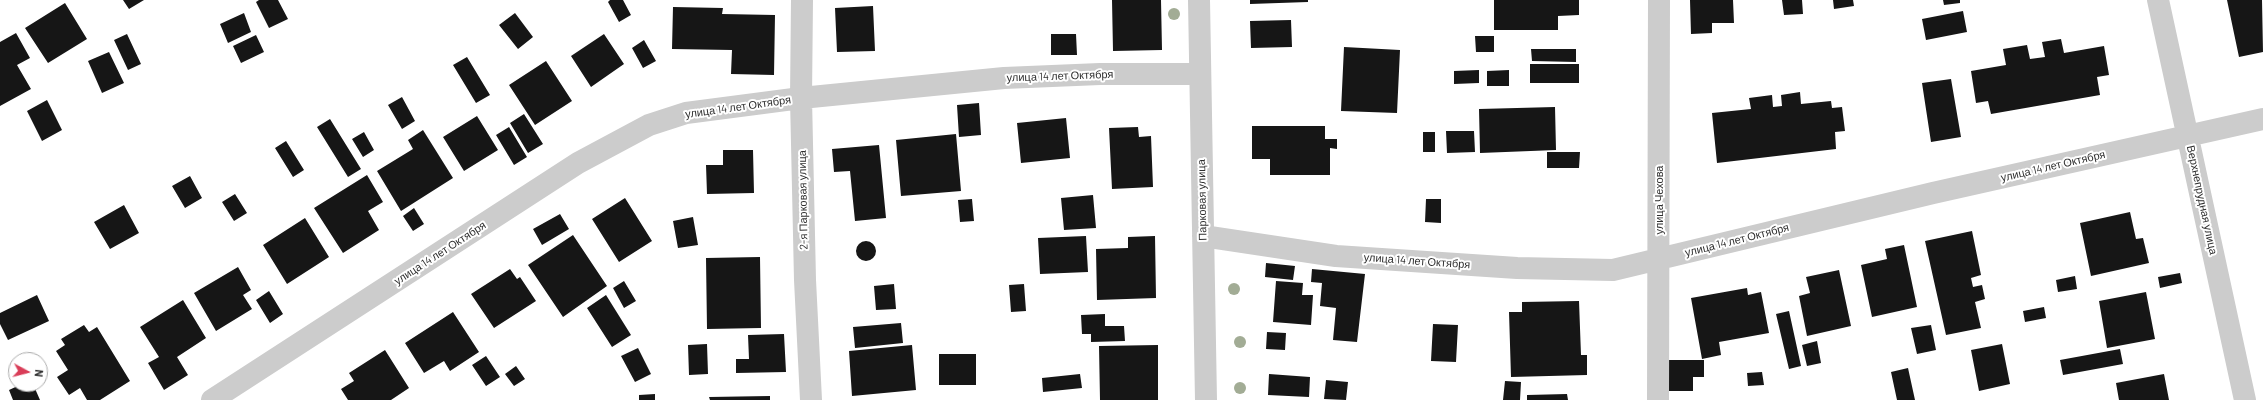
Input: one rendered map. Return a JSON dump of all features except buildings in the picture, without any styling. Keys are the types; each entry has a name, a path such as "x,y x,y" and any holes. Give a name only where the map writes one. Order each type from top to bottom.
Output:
{"street":[{"name":"2-я Парковая улица","path":"802,0 801,98 805,280 811,400"},
{"name":"Парковая улица","path":"1199,0 1199,74 1206,400"},
{"name":"улица Чехова","path":"1658,400 1660,0"},
{"name":"Верхнепрудная улица","path":"2158,0 2245,400"},
{"name":"улица 14 лет Октября","path":"212,400 578,164 649,124 686,113 801,98 1004,78 1100,74 1199,74"},
{"name":"улица 14 лет Октября","path":"1203,236 1336,256 1517,268 1613,270 1933,193 2263,119"}]}
